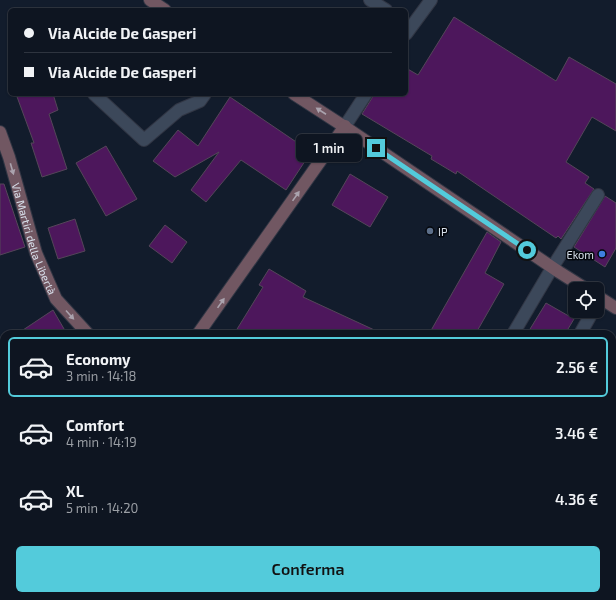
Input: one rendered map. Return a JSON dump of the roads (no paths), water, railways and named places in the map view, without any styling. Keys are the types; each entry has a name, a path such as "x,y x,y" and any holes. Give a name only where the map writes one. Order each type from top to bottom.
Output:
{"street":[{"path":"150,0 162,8"},
{"path":"370,0 383,8"},
{"path":"408,28 431,0"},
{"path":"96,96 144,140 179,110 200,101 204,96"},
{"path":"297,96 575,282"},
{"path":"201,330 365,96"},
{"name":"Via Martiri della Libertà","path":"0,132 9,156 36,253 56,299 84,330"},
{"path":"515,330 598,195"},
{"path":"604,302 616,308"},
{"path":"582,330 589,318"}],"place":[{"name":"IP","path":"430,231"},
{"name":"Ekom","path":"602,254"}]}
